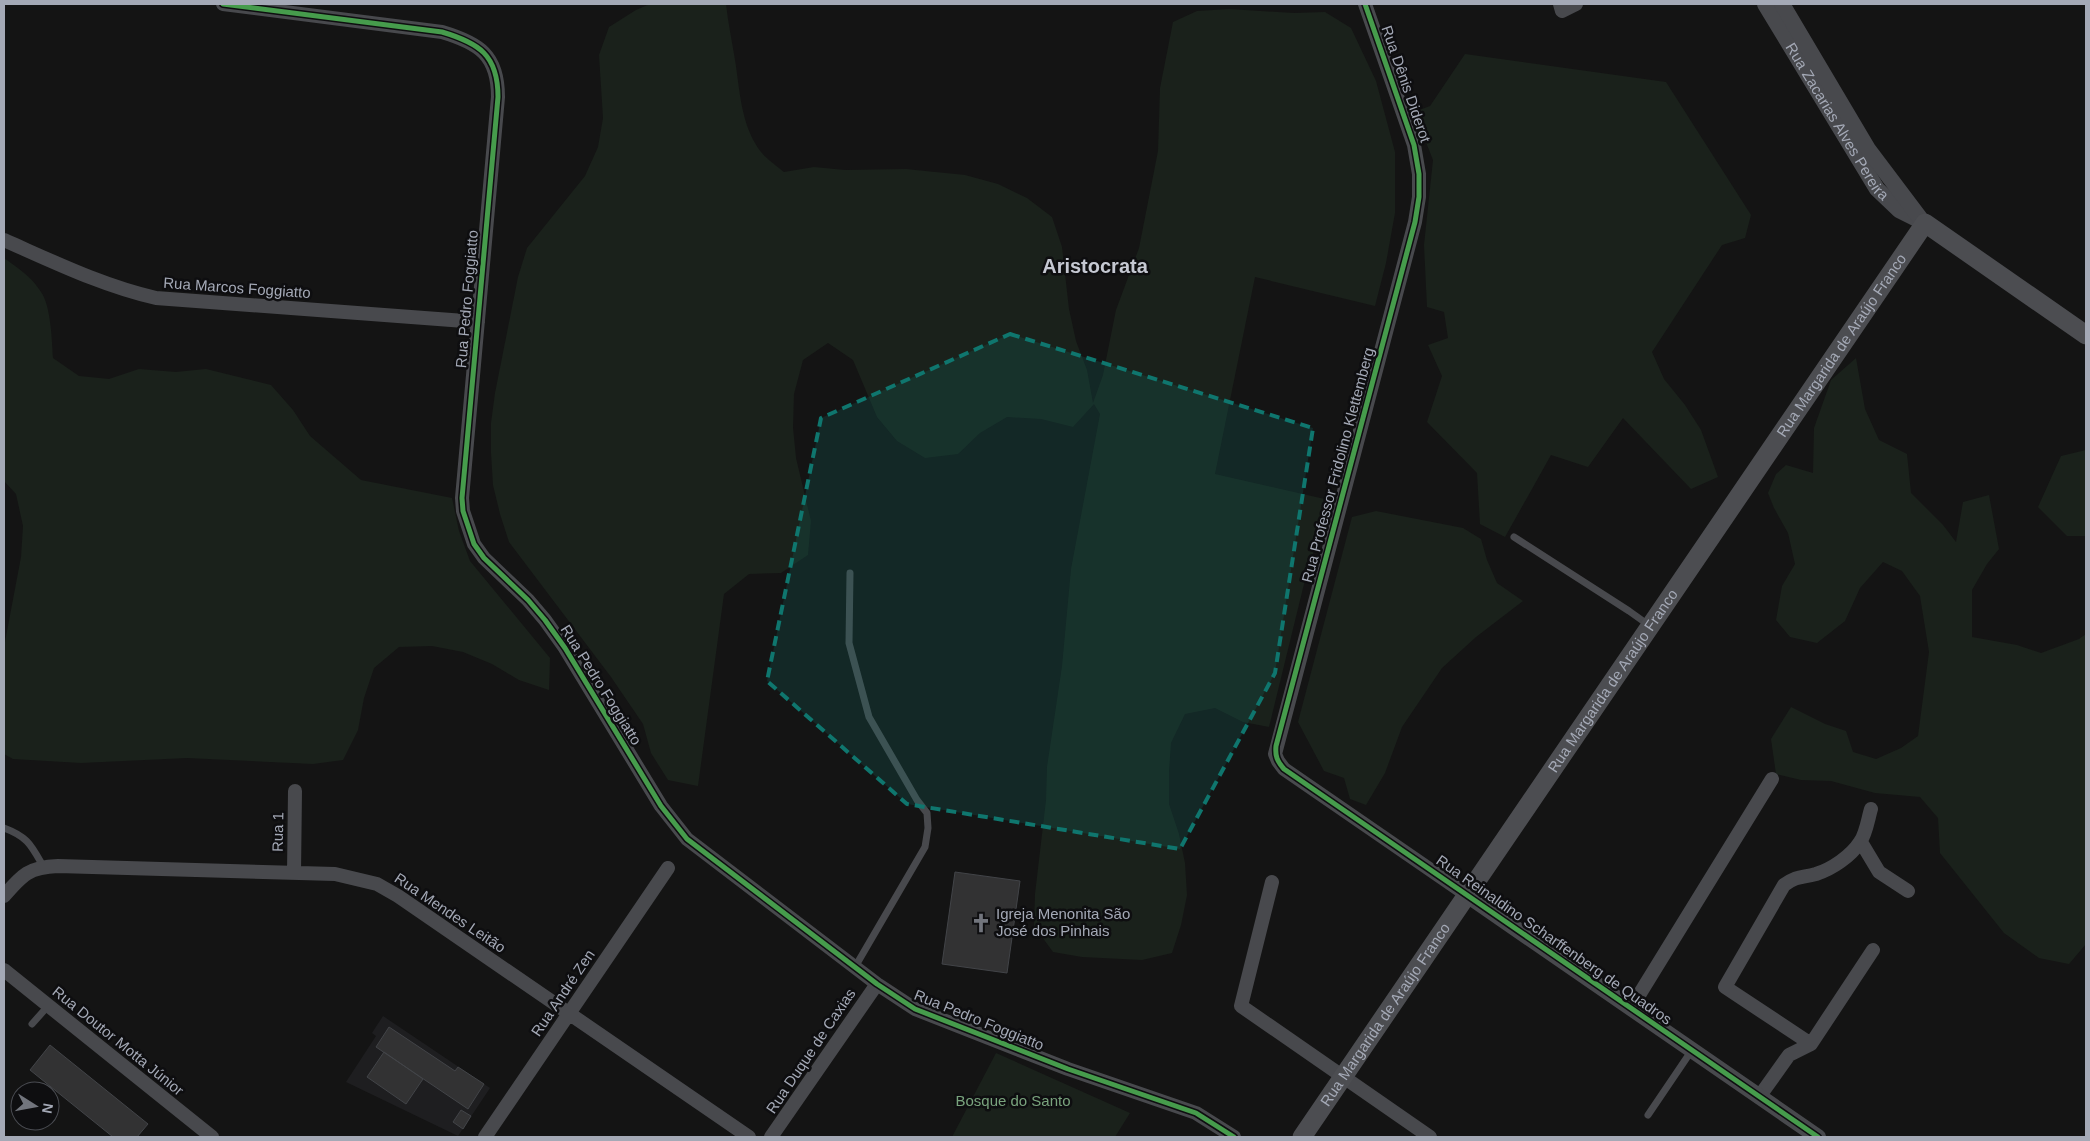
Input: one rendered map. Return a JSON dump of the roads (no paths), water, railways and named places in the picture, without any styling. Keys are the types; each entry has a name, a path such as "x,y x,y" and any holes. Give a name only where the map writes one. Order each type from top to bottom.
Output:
{"main road":[{"name":"Rua Zacarias Alves Pereira","path":"1925,223 2086,335"},
{"name":"Rua Margarida de Araújo Franco","path":"1302,1137 1925,223"}],"street":[{"name":"Rua Pedro Foggiatto","path":"229,4 442,32 478,46 492,62 498,79 498,97 462,498 463,511 474,544 484,558 528,600 545,620 565,648 661,806 683,834 704,853 877,984 929,1016 1068,1069 1196,1113 1234,1137"},
{"name":"Rua Dênis Diderot","path":"1364,4 1407,120 1420,174"},
{"path":"1561,7 1576,4"},
{"name":"Rua Zacarias Alves Pereira","path":"1765,4 1877,189 1900,210 1925,223"},
{"name":"Rua Zacarias Alves Pereira","path":"1782,4 1868,149 1925,223"},
{"name":"Rua Professor Fridolino Klettemberg","path":"1278,761 1275,754 1276,746 1415,222 1420,174"},
{"name":"Rua Marcos Foggiatto","path":"4,240 103,283 128,292 156,298 478,322"},
{"name":"Rua Reinaldino Scharffenberg de Quadros","path":"1278,761 1284,768 1818,1137"},
{"path":"1631,1008 1772,779"},
{"name":"Rua 1","path":"294,873 295,791"},
{"path":"1811,1044 1725,987 1784,885 1794,878 1830,869 1845,858 1861,842 1871,809"},
{"path":"1861,842 1879,872 1908,891"},
{"name":"Rua Mendes Leitão","path":"4,896 18,879 30,870 43,866 335,874 377,884 398,896 749,1137"},
{"name":"Rua André Zen","path":"485,1137 668,868"},
{"path":"1272,882 1241,1006 1430,1137"},
{"path":"1759,1097 1789,1055 1811,1044 1873,950"},
{"name":"Rua Doutor Motta Júnior","path":"4,970 212,1137"},
{"name":"Rua Duque de Caxias","path":"771,1137 877,984"}],"lane":[{"path":"1514,537 1650,626"},
{"path":"850,573 849,644 869,717 917,800 927,813 928,828 925,847 855,967"},
{"path":"4,828 24,837 30,842 43,866"},
{"path":"32,1024 48,1006"},
{"path":"1648,1115 1692,1050"}],"place":[{"name":"Igreja Menonita São José dos Pinhais","path":"981,923"}],"district":[{"name":"Aristocrata","path":"1095,266"}],"park label":[{"name":"Bosque do Santo","path":"1013,1101"}]}
